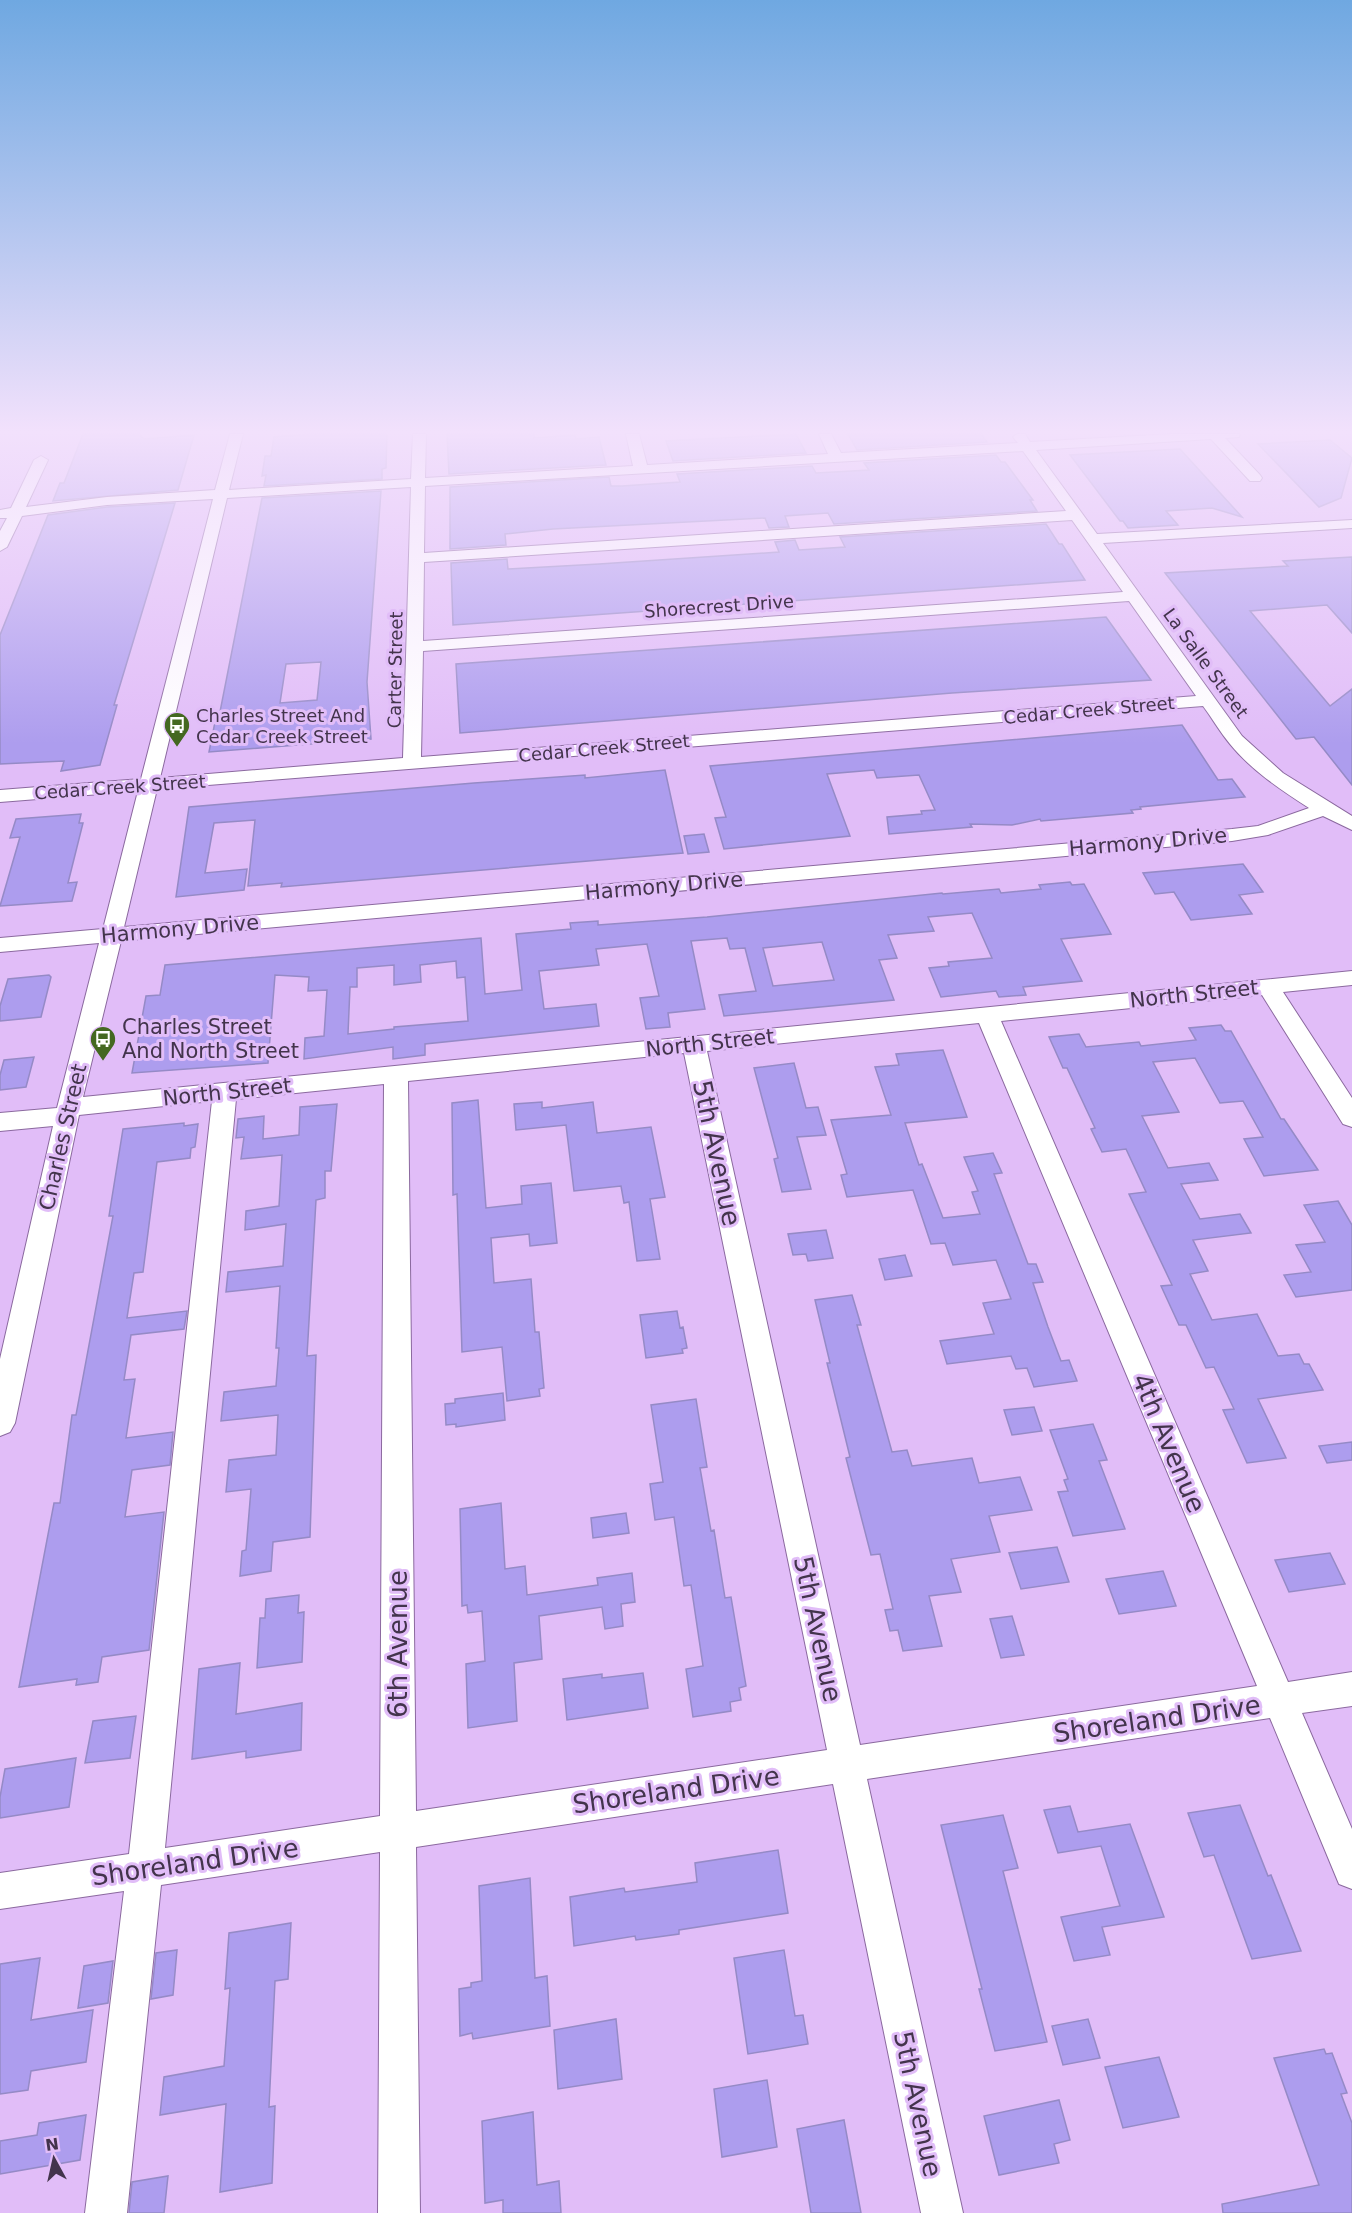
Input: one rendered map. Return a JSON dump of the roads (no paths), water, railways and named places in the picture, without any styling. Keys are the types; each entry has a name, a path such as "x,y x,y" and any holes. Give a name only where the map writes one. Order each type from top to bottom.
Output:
{"street":[{"name":"Charles Street","path":"0,1423 68,1112 210,537"},
{"name":"Carter Street","path":"412,764 417,537"},
{"path":"417,558 734,537"},
{"path":"1093,539 1123,537"},
{"name":"La Salle Street","path":"1093,539 1251,757 1283,784 1352,824"},
{"name":"Shorecrest Drive","path":"415,647 1134,596"},
{"name":"Cedar Creek Street","path":"0,796 1208,700"},
{"name":"Harmony Drive","path":"0,945 1232,835 1261,831 1324,809"},
{"name":"North Street","path":"0,1122 225,1093 1352,978"},
{"path":"1268,987 1352,1118"},
{"name":"4th Avenue","path":"987,1015 1352,1871"},
{"name":"5th Avenue","path":"694,1044 942,2213"},
{"name":"6th Avenue","path":"396,1075 399,2213"},
{"path":"106,2213 145,1869 225,1093"},
{"name":"Shoreland Drive","path":"0,1891 1352,1689"}],"place":[{"name":"Charles Street And Cedar Creek Street","path":"177,748"},
{"name":"Charles Street And North Street","path":"103,1062"}]}
